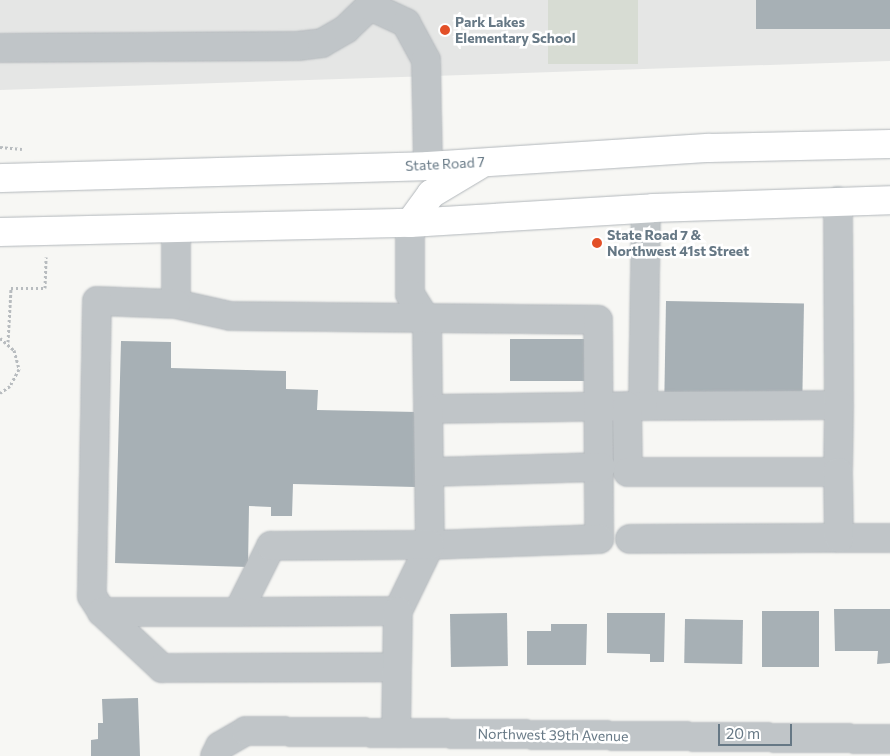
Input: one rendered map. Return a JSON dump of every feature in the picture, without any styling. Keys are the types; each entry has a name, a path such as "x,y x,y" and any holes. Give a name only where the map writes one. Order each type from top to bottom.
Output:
{"main road":[{"name":"State Road 7","path":"0,178 428,166 709,148 890,144"},
{"path":"410,223 431,194 457,175 489,162"},
{"path":"0,232 176,230 410,223 646,209 890,200"}],"street":[{"path":"0,48 298,46 322,43 346,29 362,3 406,23 426,60 428,166"},
{"path":"838,201 838,538"},
{"path":"646,209 624,406 628,472 838,472"},
{"path":"396,733 398,611 430,546 427,321 410,294 410,223"},
{"path":"176,230 176,304"},
{"path":"238,612 271,546 430,546 599,539 601,467 624,406 598,320 427,321 230,316 176,304 98,302 92,596 102,612 162,668 397,667"},
{"path":"428,409 839,405"},
{"path":"429,472 601,467"},
{"path":"630,539 890,538"},
{"path":"102,612 398,611"},
{"name":"Northwest 39th Avenue","path":"217,751 246,731 886,745"}],"path":[{"path":"0,338 14,350 19,369 10,386 0,393"}],"shaded area":[{"name":"Park Lakes Elementary School","path":"0,0 890,0 890,61 0,90"},
{"path":"548,0 638,0 638,64 548,64"}],"building":[{"path":"756,0 890,0 890,29 756,29"},
{"path":"666,301 804,303 802,394 664,392"},
{"path":"510,339 585,339 585,381 510,381"},
{"path":"121,341 171,342 171,368 286,371 286,389 318,390 317,410 417,412 415,487 293,484 292,516 271,516 271,507 249,506 248,567 115,563"},
{"path":"834,609 890,609 890,663 877,664 878,651 835,651"},
{"path":"762,611 819,611 819,667 762,667"},
{"path":"507,613 508,666 451,667 450,614"},
{"path":"607,613 665,613 664,662 650,662 650,654 607,653"},
{"path":"685,619 743,620 742,664 684,663"},
{"path":"551,624 587,624 586,665 527,665 527,631 551,631"},
{"path":"138,698 140,756 91,756 91,740 98,739 98,723 103,723 102,699"}],"place":[{"name":"Park Lakes Elementary School","path":"445,30"},
{"name":"State Road 7 & Northwest 41st Street","path":"597,243"}]}
